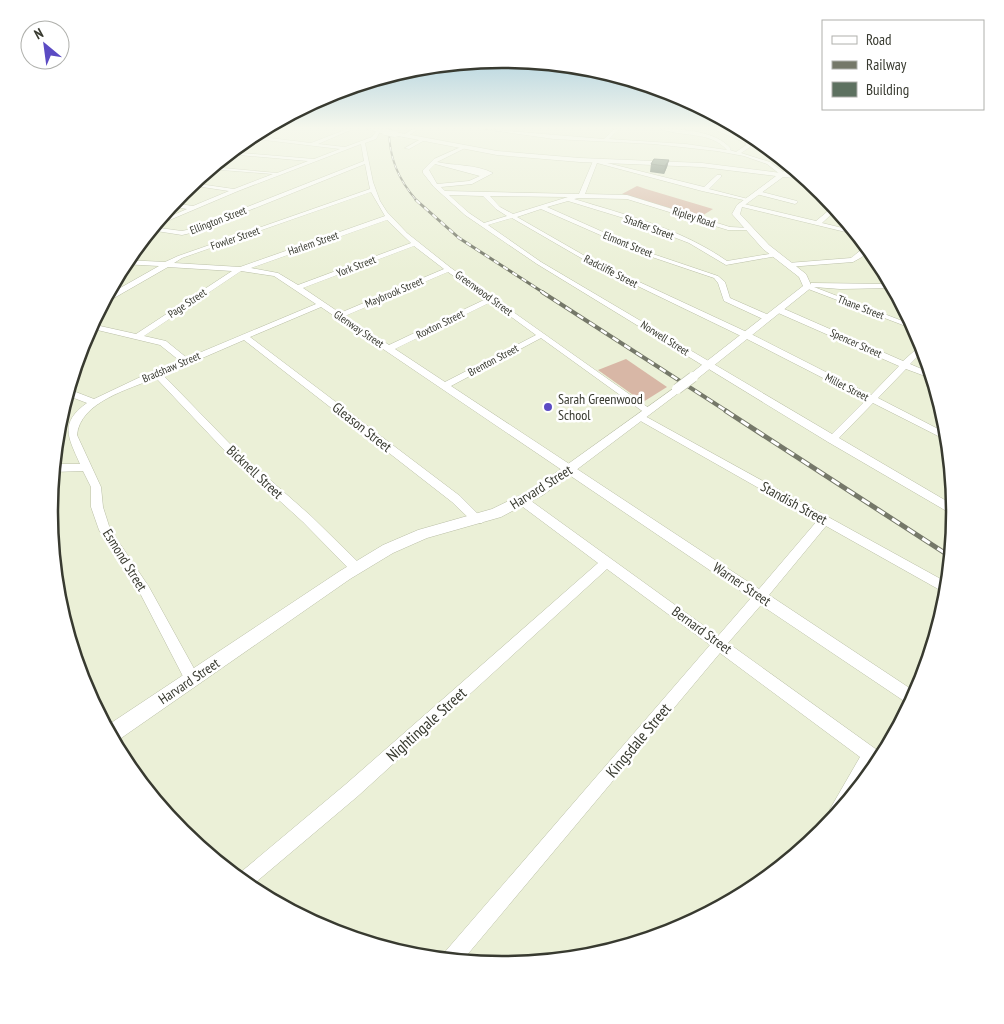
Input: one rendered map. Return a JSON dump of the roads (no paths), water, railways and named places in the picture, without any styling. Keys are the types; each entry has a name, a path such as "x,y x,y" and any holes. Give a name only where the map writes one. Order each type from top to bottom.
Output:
{"main road":[{"path":"779,177 743,203 736,211 736,214 748,229 775,255 802,276 807,285"},
{"name":"Harvard Street","path":"115,731 356,568 388,549 423,534 478,520 523,501 570,469 709,365 779,310 807,285"}],"street":[{"path":"168,219 272,177"},
{"name":"Ellington Street","path":"159,230 182,233 193,230 328,177"},
{"name":"Greenwood Street","path":"370,177 373,190 389,217 416,243 644,414"},
{"name":"Norwell Street","path":"429,177 443,193 483,225 568,281 946,507"},
{"path":"436,186 472,182 485,177"},
{"path":"483,225 582,195 589,177"},
{"path":"654,177 817,224 846,231"},
{"path":"704,190 718,177"},
{"path":"201,185 236,190"},
{"name":"Fowler Street","path":"115,294 180,257 373,190"},
{"name":"Ripley Road","path":"443,193 627,196 730,229 748,229"},
{"name":"Radcliffe Street","path":"484,193 490,201 512,216 606,269 746,335"},
{"path":"758,193 795,202"},
{"name":"Shafter Street","path":"568,199 678,237 710,252 726,263"},
{"path":"180,206 194,208"},
{"name":"Elmont Street","path":"541,208 648,254 716,277"},
{"path":"817,224 830,212"},
{"name":"Harlem Street","path":"238,270 389,217"},
{"name":"York Street","path":"297,288 416,243"},
{"path":"788,265 853,260 863,252"},
{"path":"768,318 727,299 721,282 716,277 722,272 726,263 775,255"},
{"name":"Glenway Street","path":"134,262 256,270 276,274 570,469"},
{"name":"Maybrook Street","path":"340,316 449,269"},
{"name":"Page Street","path":"137,337 238,270"},
{"path":"807,285 885,286"},
{"name":"Thane Street","path":"807,285 905,324"},
{"name":"Roxton Street","path":"388,349 492,299"},
{"name":"Bradshaw Street","path":"87,467 72,434 75,419 81,411 94,402 156,373 322,304"},
{"name":"Spencer Street","path":"779,310 924,373"},
{"path":"97,328 163,343 185,361"},
{"name":"Brenton Street","path":"445,386 541,335"},
{"name":"Millet Street","path":"746,335 939,434"},
{"name":"Gleason Street","path":"245,337 456,499 478,520"},
{"path":"832,440 917,353"},
{"name":"Bicknell Street","path":"156,373 230,450 307,520 356,568"},
{"path":"74,394 94,402"},
{"name":"Standish Street","path":"644,414 825,520 940,585"},
{"path":"60,468 87,467"},
{"name":"Esmond Street","path":"87,467 96,487 97,507 105,530 145,591 192,679"},
{"name":"Warner Street","path":"570,469 907,695"},
{"name":"Bernard Street","path":"523,501 873,757"},
{"name":"Kingsdale Street","path":"456,954 825,520"},
{"name":"Nightingale Street","path":"248,877 352,790 607,562"}],"railway":[{"path":"400,177 417,201"},
{"path":"417,201 459,238 544,293"},
{"path":"542,292 728,412"},
{"path":"726,411 945,553"}],"place":[{"name":"Sarah Greenwood School","path":"548,407"}]}
